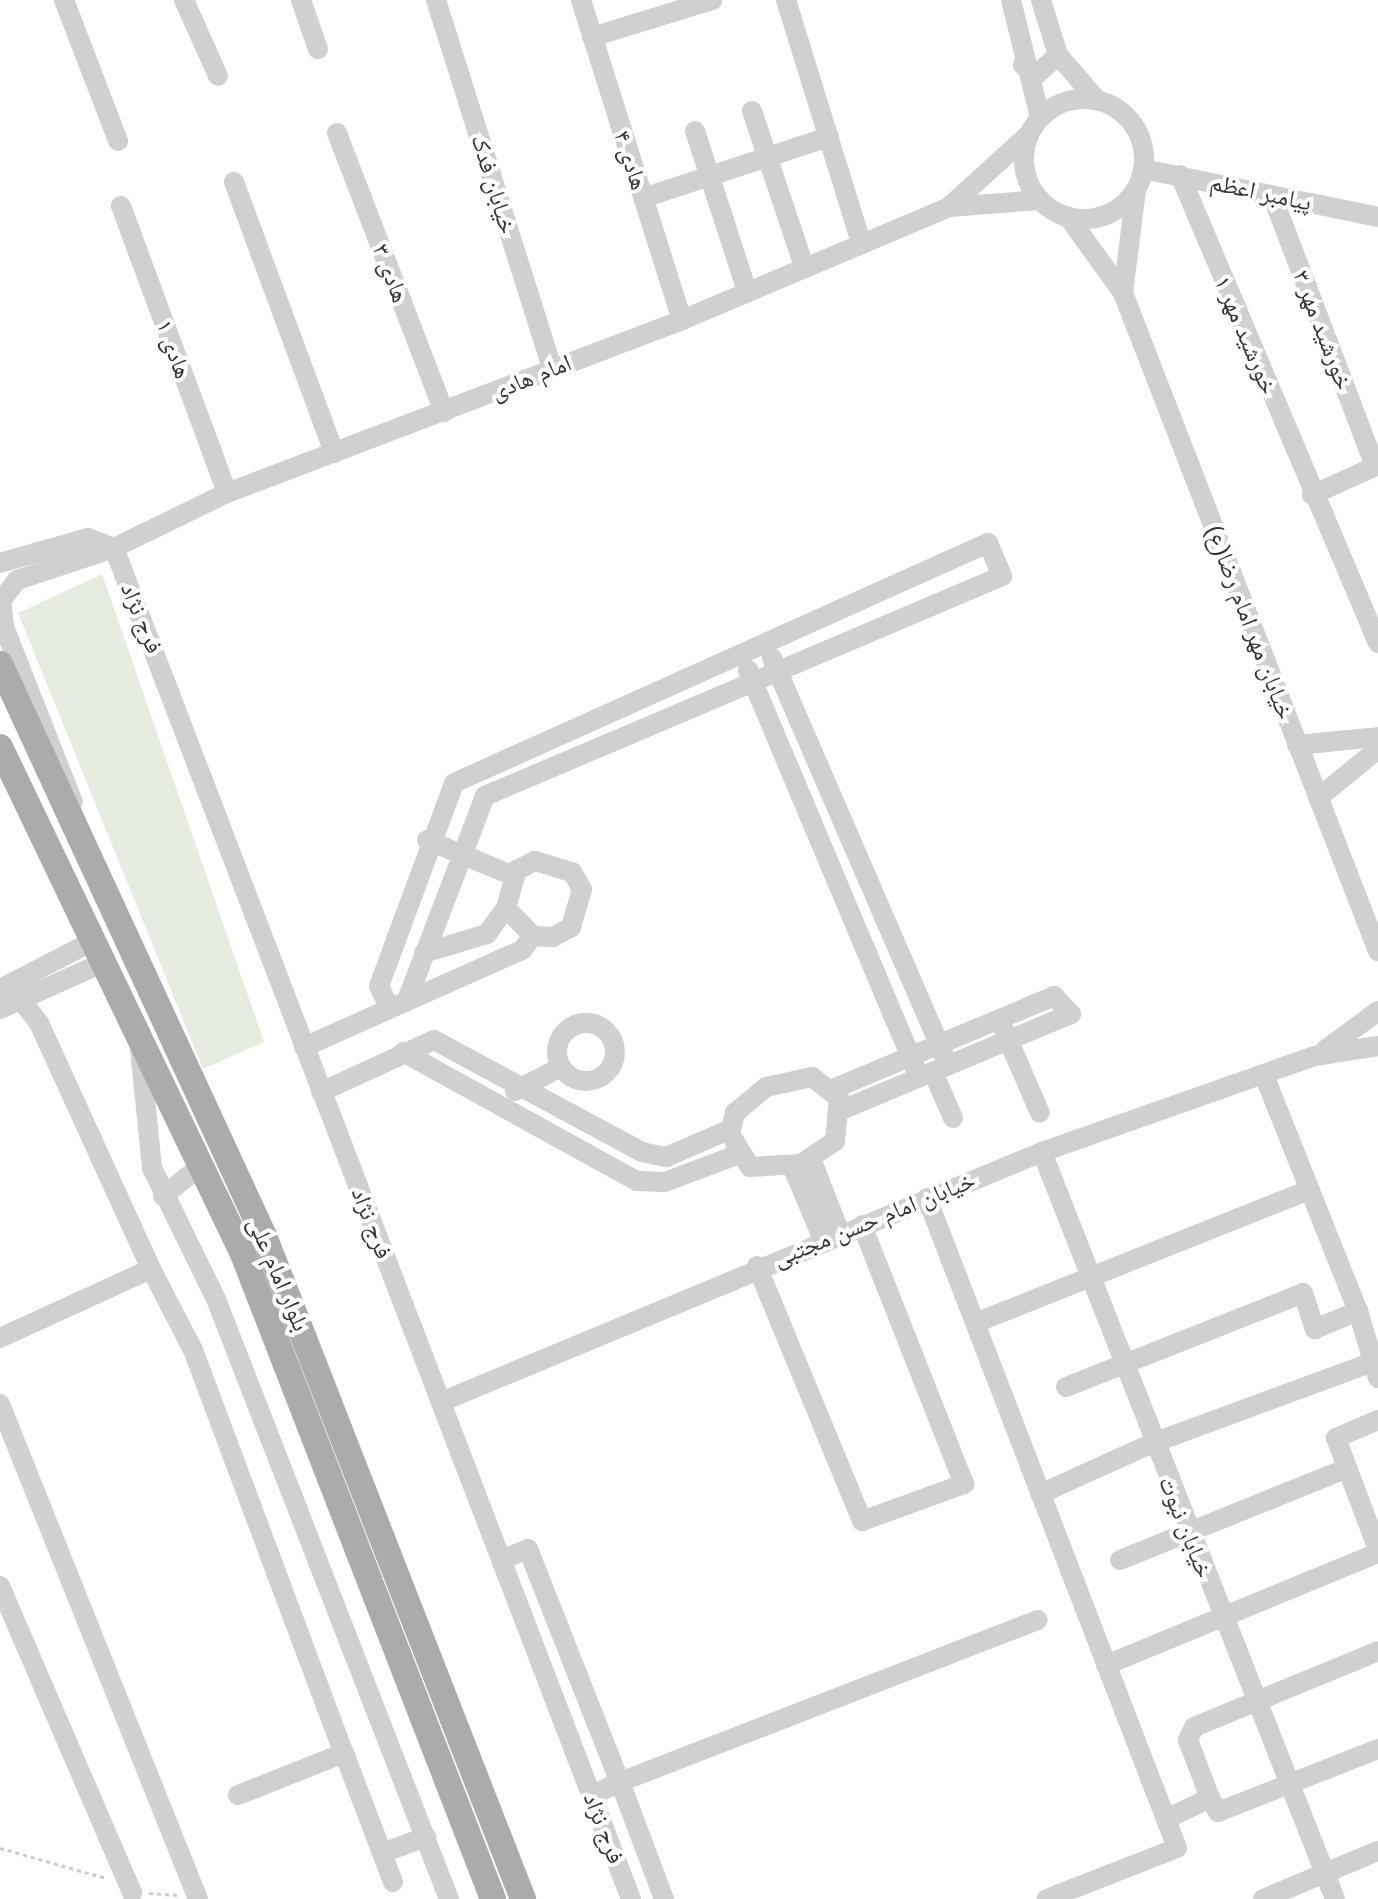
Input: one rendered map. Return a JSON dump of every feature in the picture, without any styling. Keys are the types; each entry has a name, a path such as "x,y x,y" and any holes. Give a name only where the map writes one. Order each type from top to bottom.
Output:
{"main road":[{"name":"بلوار امام علی","path":"0,664 199,1092 359,1471 523,1899"},
{"name":"بلوار امام علی","path":"0,747 202,1165 339,1491 493,1899"},
{"path":"174,1104 199,1092"}],"street":[{"path":"64,0 118,141"},
{"path":"184,0 218,76"},
{"path":"301,0 318,49"},
{"name":"خیابان فدک","path":"436,0 552,368"},
{"name":"هادی ۴","path":"581,0 682,320"},
{"path":"592,37 712,0"},
{"path":"786,0 861,242"},
{"path":"1011,0 1023,65 1040,117"},
{"path":"1041,0 1058,55 1097,100 1128,118 1140,179 1123,293"},
{"path":"1023,65 1036,75 1058,55"},
{"path":"949,207 1028,135 1040,117 1076,99 1097,100"},
{"path":"752,111 804,266"},
{"path":"695,131 747,291"},
{"name":"هادی ۳","path":"337,133 444,412"},
{"path":"1028,135 1025,169 1039,200 1069,218 1123,293"},
{"path":"643,198 829,137"},
{"name":"پیامبر اعظم","path":"1140,179 1180,175 1378,217"},
{"name":"خورشید مهر ۱","path":"1180,175 1312,495 1378,643"},
{"path":"1069,218 1108,215 1140,179"},
{"path":"234,182 334,453"},
{"name":"خورشید مهر ۳","path":"1272,195 1376,466"},
{"path":"949,207 1039,200"},
{"name":"هادی ۱","path":"121,206 227,493"},
{"name":"امام هادی","path":"80,833 1,601 17,580 114,548 227,493 682,320 949,207"},
{"name":"خیابان مهر امام رضا(ع)","path":"1123,293 1378,951"},
{"path":"1312,495 1376,466"},
{"path":"0,563 88,538 114,548"},
{"path":"389,1008 379,986 427,840 454,783 473,770 742,655 988,543 1002,576 485,796 459,853 408,998"},
{"name":"فرج نژاد","path":"114,548 631,1899"},
{"path":"765,644 939,1044 933,1072"},
{"path":"742,655 910,1057 933,1072 953,1118"},
{"path":"1297,745 1378,737"},
{"path":"1318,798 1378,749"},
{"path":"427,840 514,876"},
{"path":"304,1047 408,998 522,950 533,936 571,927 582,889 555,861 535,861 514,876 506,908 487,934 424,953"},
{"path":"506,908 533,936"},
{"path":"0,989 98,952"},
{"path":"0,1009 21,1000 98,952"},
{"path":"833,1089 1054,996 1071,1014 839,1111"},
{"path":"21,1000 39,1023 151,1269 193,1350 393,1882"},
{"name":"خیابان امام حسن مجتبی","path":"1315,1056 1378,1011"},
{"path":"999,1019 1040,1113"},
{"path":"138,1029 152,1168 163,1196 216,1299 449,1899"},
{"path":"321,1092 434,1040 593,1124 666,1157 731,1129"},
{"name":"خیابان امام حسن مجتبی","path":"441,1402 757,1266 1042,1152 1315,1056 1378,1046"},
{"path":"403,1052 637,1181 665,1182 737,1155"},
{"path":"505,1108 519,1085 561,1067"},
{"path":"1040,1494 1153,1443 1376,1370 1358,1311 1264,1075"},
{"path":"812,1077 833,1089 839,1111 835,1141 801,1163 765,1171 737,1155 731,1129 735,1113 766,1087 812,1077"},
{"path":"577,1148 593,1124"},
{"name":"خیابان نبوت","path":"1042,1152 1087,1279 1335,1899"},
{"path":"801,1163 831,1236"},
{"path":"163,1196 202,1165"},
{"path":"975,1323 1310,1190"},
{"path":"927,1198 1177,1848 1047,1899"},
{"path":"757,1266 862,1521 964,1484 862,1225"},
{"path":"0,1338 151,1269"},
{"path":"1066,1387 1121,1361 1303,1293 1315,1329 1358,1311"},
{"path":"0,1404 198,1898"},
{"path":"1106,1665 1378,1552 1368,1497 1345,1469 1336,1438 1378,1420"},
{"path":"1120,1560 1345,1469"},
{"path":"502,1560 528,1549 664,1899"},
{"path":"0,1586 132,1893"},
{"path":"592,1795 1038,1620"},
{"path":"1378,1651 1256,1700 1188,1734 1210,1798 1218,1812 1378,1749"},
{"path":"549,1683 576,1672"},
{"path":"238,1795 344,1753"},
{"path":"1166,1819 1210,1798"},
{"path":"382,1853 426,1837"},
{"path":"1263,1899 1378,1851"}],"path":[{"path":"0,1848 106,1878 132,1893 198,1898"}],"shaded area":[{"path":"102,574 264,1042 203,1069 18,613"}]}
